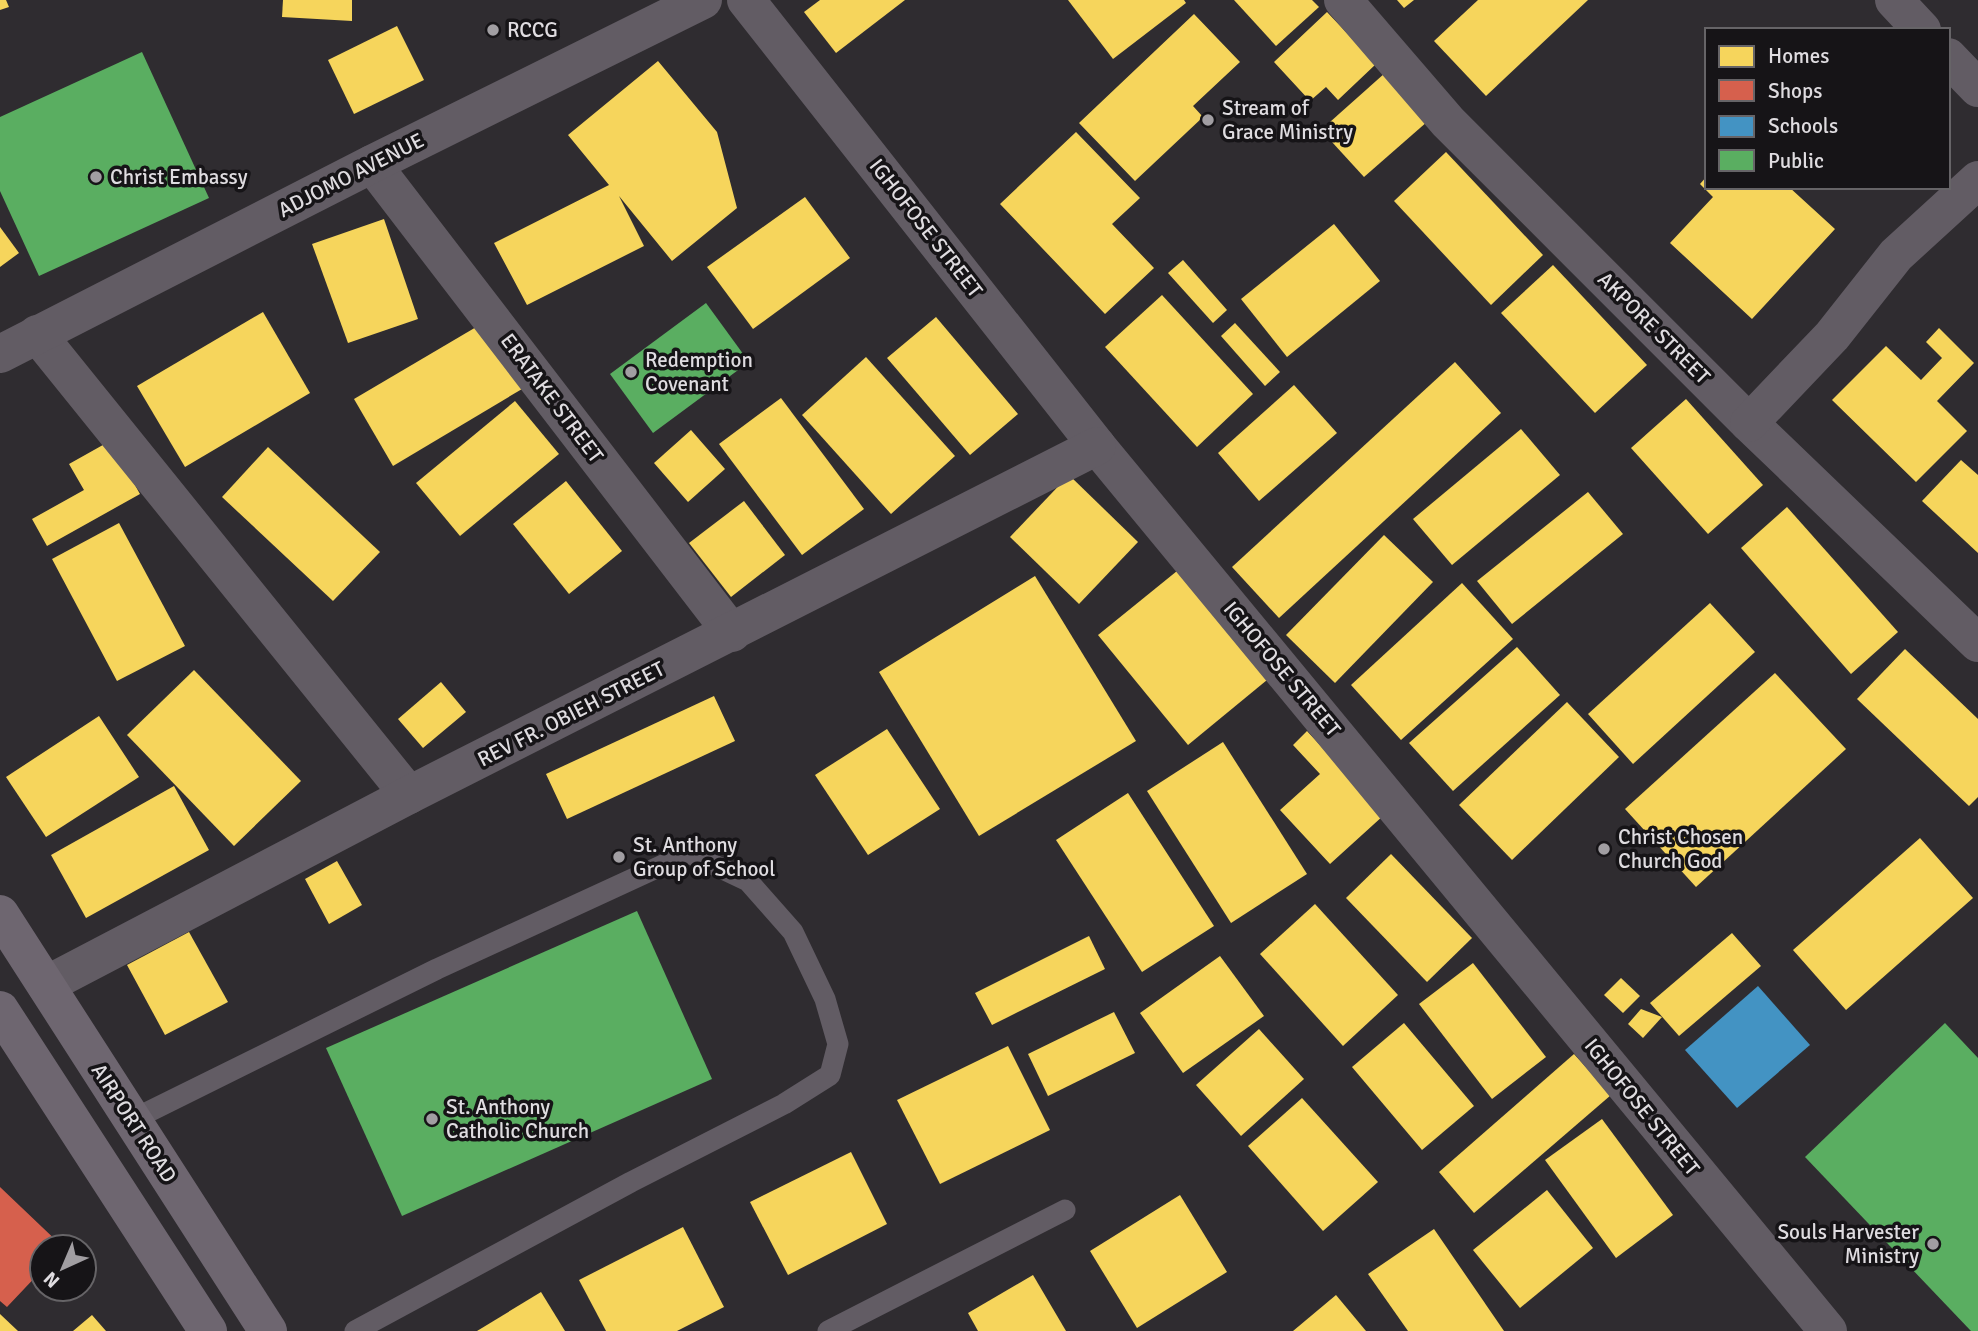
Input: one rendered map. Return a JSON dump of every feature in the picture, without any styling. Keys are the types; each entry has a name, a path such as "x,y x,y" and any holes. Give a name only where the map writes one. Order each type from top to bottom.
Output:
{"main road":[{"name":"AIRPORT ROAD","path":"0,914 268,1331"},
{"path":"2,1018 208,1331"}],"street":[{"name":"ADJOMO AVENUE","path":"0,354 372,164 703,0"},
{"name":"IGHOFOSE STREET","path":"746,0 1097,446 1828,1331"},
{"name":"AKPORE STREET","path":"1343,0 1448,122 1749,423 1978,643"},
{"path":"1894,0 1920,28"},
{"path":"1950,59 1978,88"},
{"name":"ERATAKE STREET","path":"372,164 733,633"},
{"path":"1749,423 1832,336 1896,255 1978,180"},
{"path":"37,334 409,795"},
{"name":"REV FR. OBIEH STREET","path":"46,985 409,795 1097,446"}],"lane":[{"path":"132,1120 436,969 689,853 748,881 793,932 825,999 838,1044 830,1075 784,1104 631,1182 355,1331"},
{"path":"828,1331 1065,1210"}],"building: Homes":[{"path":"0,0 6,0 9,7 0,10"},
{"path":"283,0 352,0 352,21 282,17"},
{"path":"820,0 905,0 836,53 804,12"},
{"path":"1068,0 1184,0 1186,3 1113,59"},
{"path":"1234,0 1312,0 1319,7 1276,46"},
{"path":"1397,0 1414,0 1404,8"},
{"path":"1478,0 1588,0 1486,96 1434,41"},
{"path":"1327,12 1376,64 1338,100 1326,87 1310,101 1274,62"},
{"path":"1194,14 1240,62 1193,106 1203,117 1135,181 1079,123"},
{"path":"397,26 424,80 354,114 328,60"},
{"path":"658,61 717,132 737,208 672,261 619,196 644,246 527,305 494,243 609,185 568,135"},
{"path":"1385,73 1428,121 1364,177 1321,130"},
{"path":"1076,132 1140,198 1112,224 1154,268 1105,314 1000,204"},
{"path":"1446,152 1543,255 1491,305 1394,201"},
{"path":"1705,189 1791,189 1835,229 1752,319 1670,243 1713,197"},
{"path":"805,197 850,258 753,329 707,267"},
{"path":"384,219 418,319 348,343 312,244"},
{"path":"1334,224 1380,281 1287,357 1241,299"},
{"path":"0,227 19,253 0,267"},
{"path":"1183,260 1227,310 1213,323 1168,273"},
{"path":"1553,265 1647,365 1595,413 1501,313"},
{"path":"1162,295 1253,394 1197,447 1105,347"},
{"path":"263,312 310,393 185,467 137,386"},
{"path":"936,317 1018,414 970,455 887,358"},
{"path":"483,323 522,389 393,466 354,399"},
{"path":"1235,323 1280,372 1265,386 1221,336"},
{"path":"1939,328 1974,363 1937,401 1967,431 1916,482 1832,400 1886,346 1921,380 1942,358 1926,342"},
{"path":"866,357 955,456 891,514 802,415"},
{"path":"1455,362 1501,413 1279,618 1232,567"},
{"path":"1294,385 1337,433 1259,501 1218,453"},
{"path":"781,398 864,509 802,555 719,444"},
{"path":"1686,399 1763,485 1708,534 1631,448"},
{"path":"515,401 559,454 460,536 416,483"},
{"path":"1521,429 1560,475 1452,565 1413,519"},
{"path":"691,430 725,469 688,502 654,463"},
{"path":"110,441 140,494 47,546 32,519 84,490 69,464"},
{"path":"268,447 380,552 333,601 222,497"},
{"path":"1961,460 1978,475 1978,553 1922,501"},
{"path":"1069,475 1138,542 1079,604 1010,537"},
{"path":"566,481 622,551 569,594 513,524"},
{"path":"1588,492 1623,534 1512,624 1477,581"},
{"path":"744,501 785,555 731,597 689,543"},
{"path":"1787,507 1898,632 1851,674 1741,548"},
{"path":"119,523 185,646 117,681 52,559"},
{"path":"1384,535 1433,582 1335,683 1286,635"},
{"path":"1177,571 1267,680 1188,745 1098,635"},
{"path":"1035,576 1136,741 979,836 879,672"},
{"path":"1462,583 1513,639 1401,740 1351,685"},
{"path":"1710,603 1755,652 1633,764 1588,714"},
{"path":"1517,647 1560,695 1453,791 1409,743"},
{"path":"1905,649 1978,719 1978,797 1969,806 1857,699"},
{"path":"194,670 301,781 234,846 127,735"},
{"path":"1775,673 1846,749 1696,887 1625,809"},
{"path":"441,682 466,712 423,748 398,719"},
{"path":"714,696 735,741 567,819 546,774"},
{"path":"1567,702 1619,757 1512,860 1459,805"},
{"path":"99,716 139,777 46,837 6,777"},
{"path":"887,729 940,809 868,855 815,775"},
{"path":"1307,731 1384,815 1330,864 1280,810 1320,774 1293,745"},
{"path":"1223,742 1307,874 1231,923 1147,791"},
{"path":"174,786 209,850 86,918 51,855"},
{"path":"1128,793 1214,926 1142,972 1056,840"},
{"path":"1920,838 1973,898 1846,1010 1793,950"},
{"path":"1391,854 1472,938 1427,982 1346,898"},
{"path":"337,861 362,905 329,924 305,879"},
{"path":"1315,904 1398,995 1343,1046 1260,954"},
{"path":"189,932 228,1002 165,1035 127,965"},
{"path":"1732,933 1761,966 1679,1036 1650,1003"},
{"path":"1089,936 1105,969 992,1025 975,993"},
{"path":"1220,956 1264,1016 1183,1073 1140,1013"},
{"path":"1473,963 1546,1057 1492,1099 1419,1004"},
{"path":"1621,978 1640,996 1623,1013 1604,995"},
{"path":"1641,1009 1662,1017 1643,1038 1628,1024"},
{"path":"1114,1012 1135,1053 1048,1096 1028,1054"},
{"path":"1404,1023 1474,1106 1422,1150 1352,1067"},
{"path":"1259,1029 1304,1079 1241,1136 1196,1085"},
{"path":"1008,1046 1050,1130 940,1184 897,1100"},
{"path":"1574,1054 1611,1095 1474,1213 1439,1172"},
{"path":"1302,1098 1378,1182 1323,1231 1248,1146"},
{"path":"1602,1119 1673,1215 1616,1258 1545,1160"},
{"path":"851,1152 887,1224 788,1275 750,1202"},
{"path":"1547,1190 1593,1248 1520,1308 1473,1250"},
{"path":"1180,1195 1227,1272 1137,1328 1090,1251"},
{"path":"683,1227 724,1307 677,1331 606,1331 579,1280"},
{"path":"1434,1229 1504,1331 1408,1331 1368,1274"},
{"path":"1033,1275 1066,1331 978,1331 968,1313"},
{"path":"541,1292 565,1331 477,1331"},
{"path":"1336,1295 1366,1331 1293,1331"},
{"path":"0,1314 18,1331 0,1331"},
{"path":"92,1315 106,1331 73,1331"}],"building: Shops":[{"path":"0,1187 48,1233 28,1233 28,1285 7,1307 0,1301"}],"building: Schools":[{"path":"1758,986 1810,1045 1737,1108 1685,1050"}],"building: Public":[{"path":"142,52 209,198 39,276 0,191 0,117"},
{"path":"706,303 749,362 653,433 610,374"},
{"path":"637,911 712,1079 402,1216 326,1048"},
{"name":"Souls Harvester Ministry","path":"1945,1023 1978,1058 1978,1331 1971,1331 1805,1157"}],"place":[{"name":"RCCG","path":"493,30"},
{"name":"Stream of Grace Ministry","path":"1208,120"},
{"name":"Christ Embassy","path":"96,177"},
{"name":"Redemption Covenant","path":"631,372"},
{"name":"Christ Chosen Church God","path":"1604,849"},
{"name":"St. Anthony Group of School","path":"619,857"},
{"name":"St. Anthony Catholic Church","path":"432,1119"},
{"name":"Souls Harvester Ministry","path":"1933,1244"}]}
